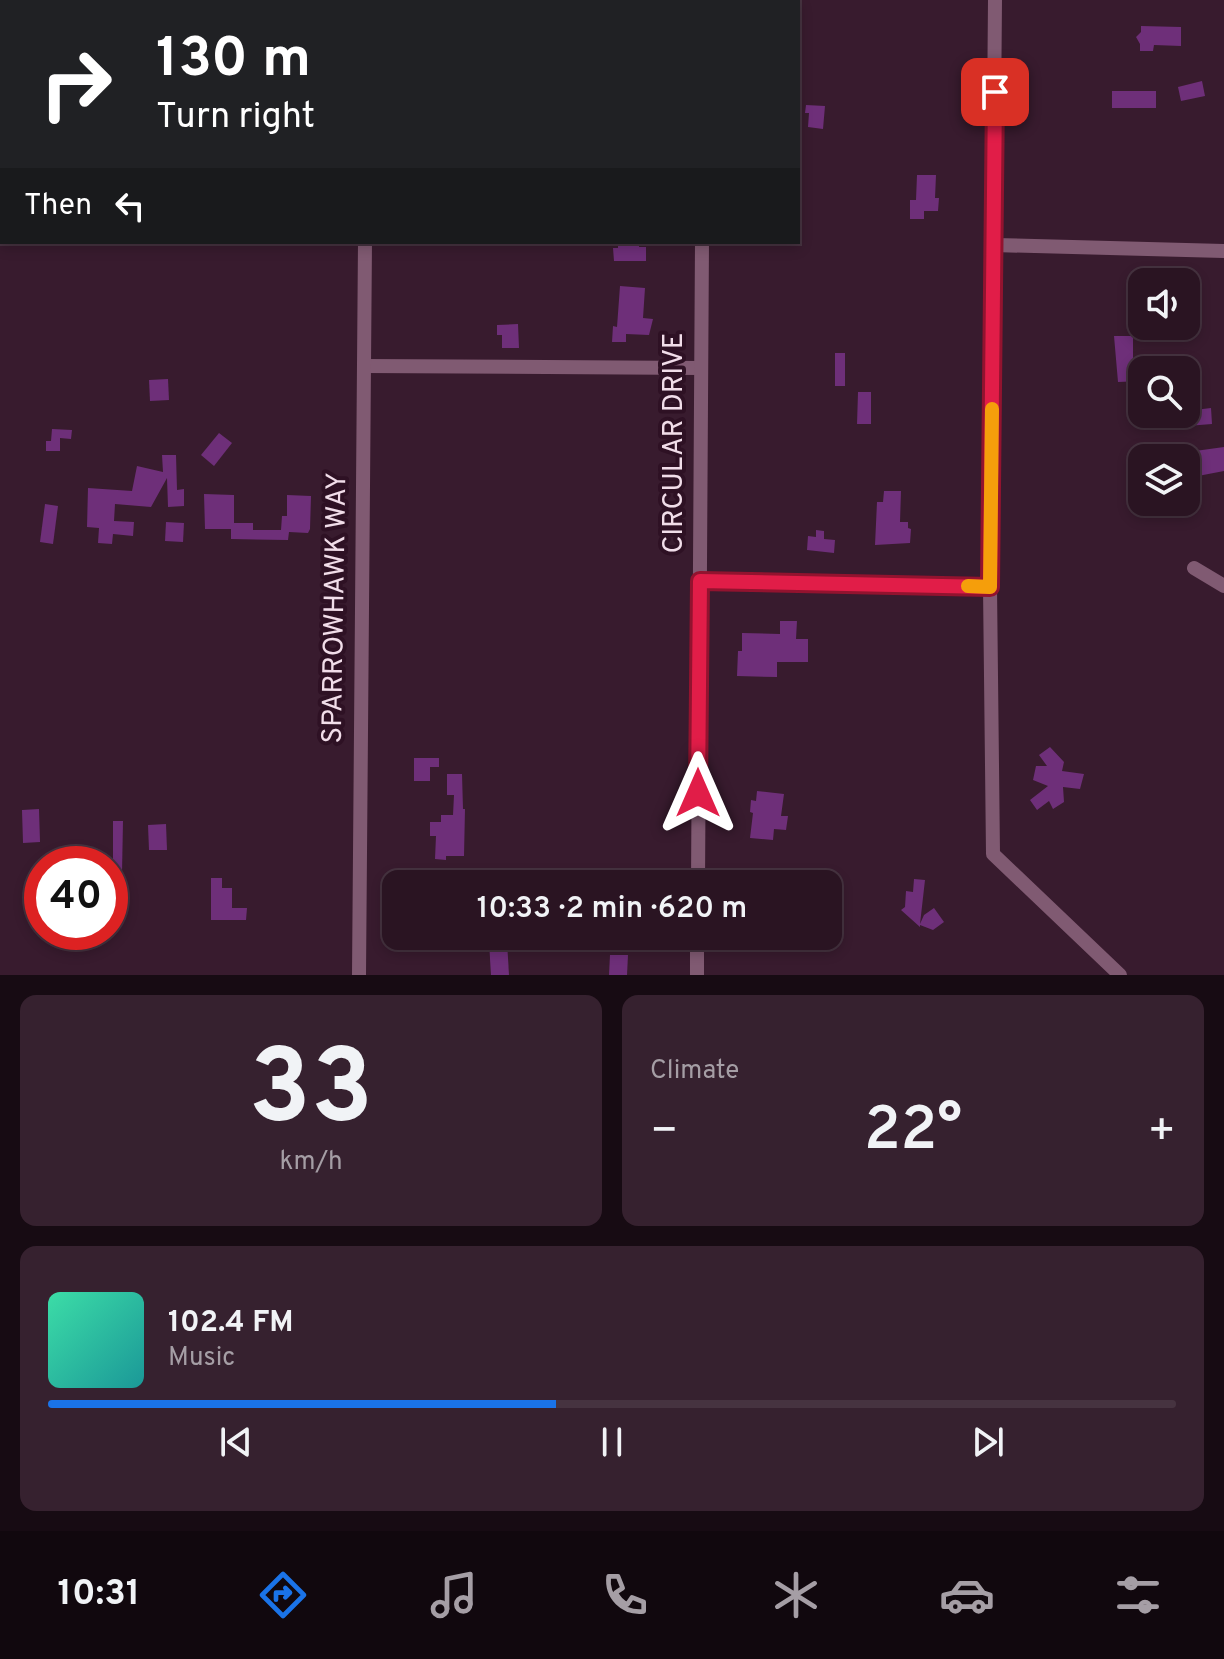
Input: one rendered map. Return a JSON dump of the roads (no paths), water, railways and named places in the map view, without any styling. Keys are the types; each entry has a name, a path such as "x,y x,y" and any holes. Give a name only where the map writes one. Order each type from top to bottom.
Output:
{"street":[{"path":"995,0 990,587 993,854 1120,975"},
{"name":"SPARROWHAWK WAY","path":"359,975 365,244"},
{"name":"CIRCULAR DRIVE","path":"698,870 702,244"},
{"path":"994,245 1224,251"},
{"path":"364,366 701,368"},
{"path":"1194,568 1224,586"},
{"path":"700,581 990,587"},
{"path":"697,950 697,975"}]}
